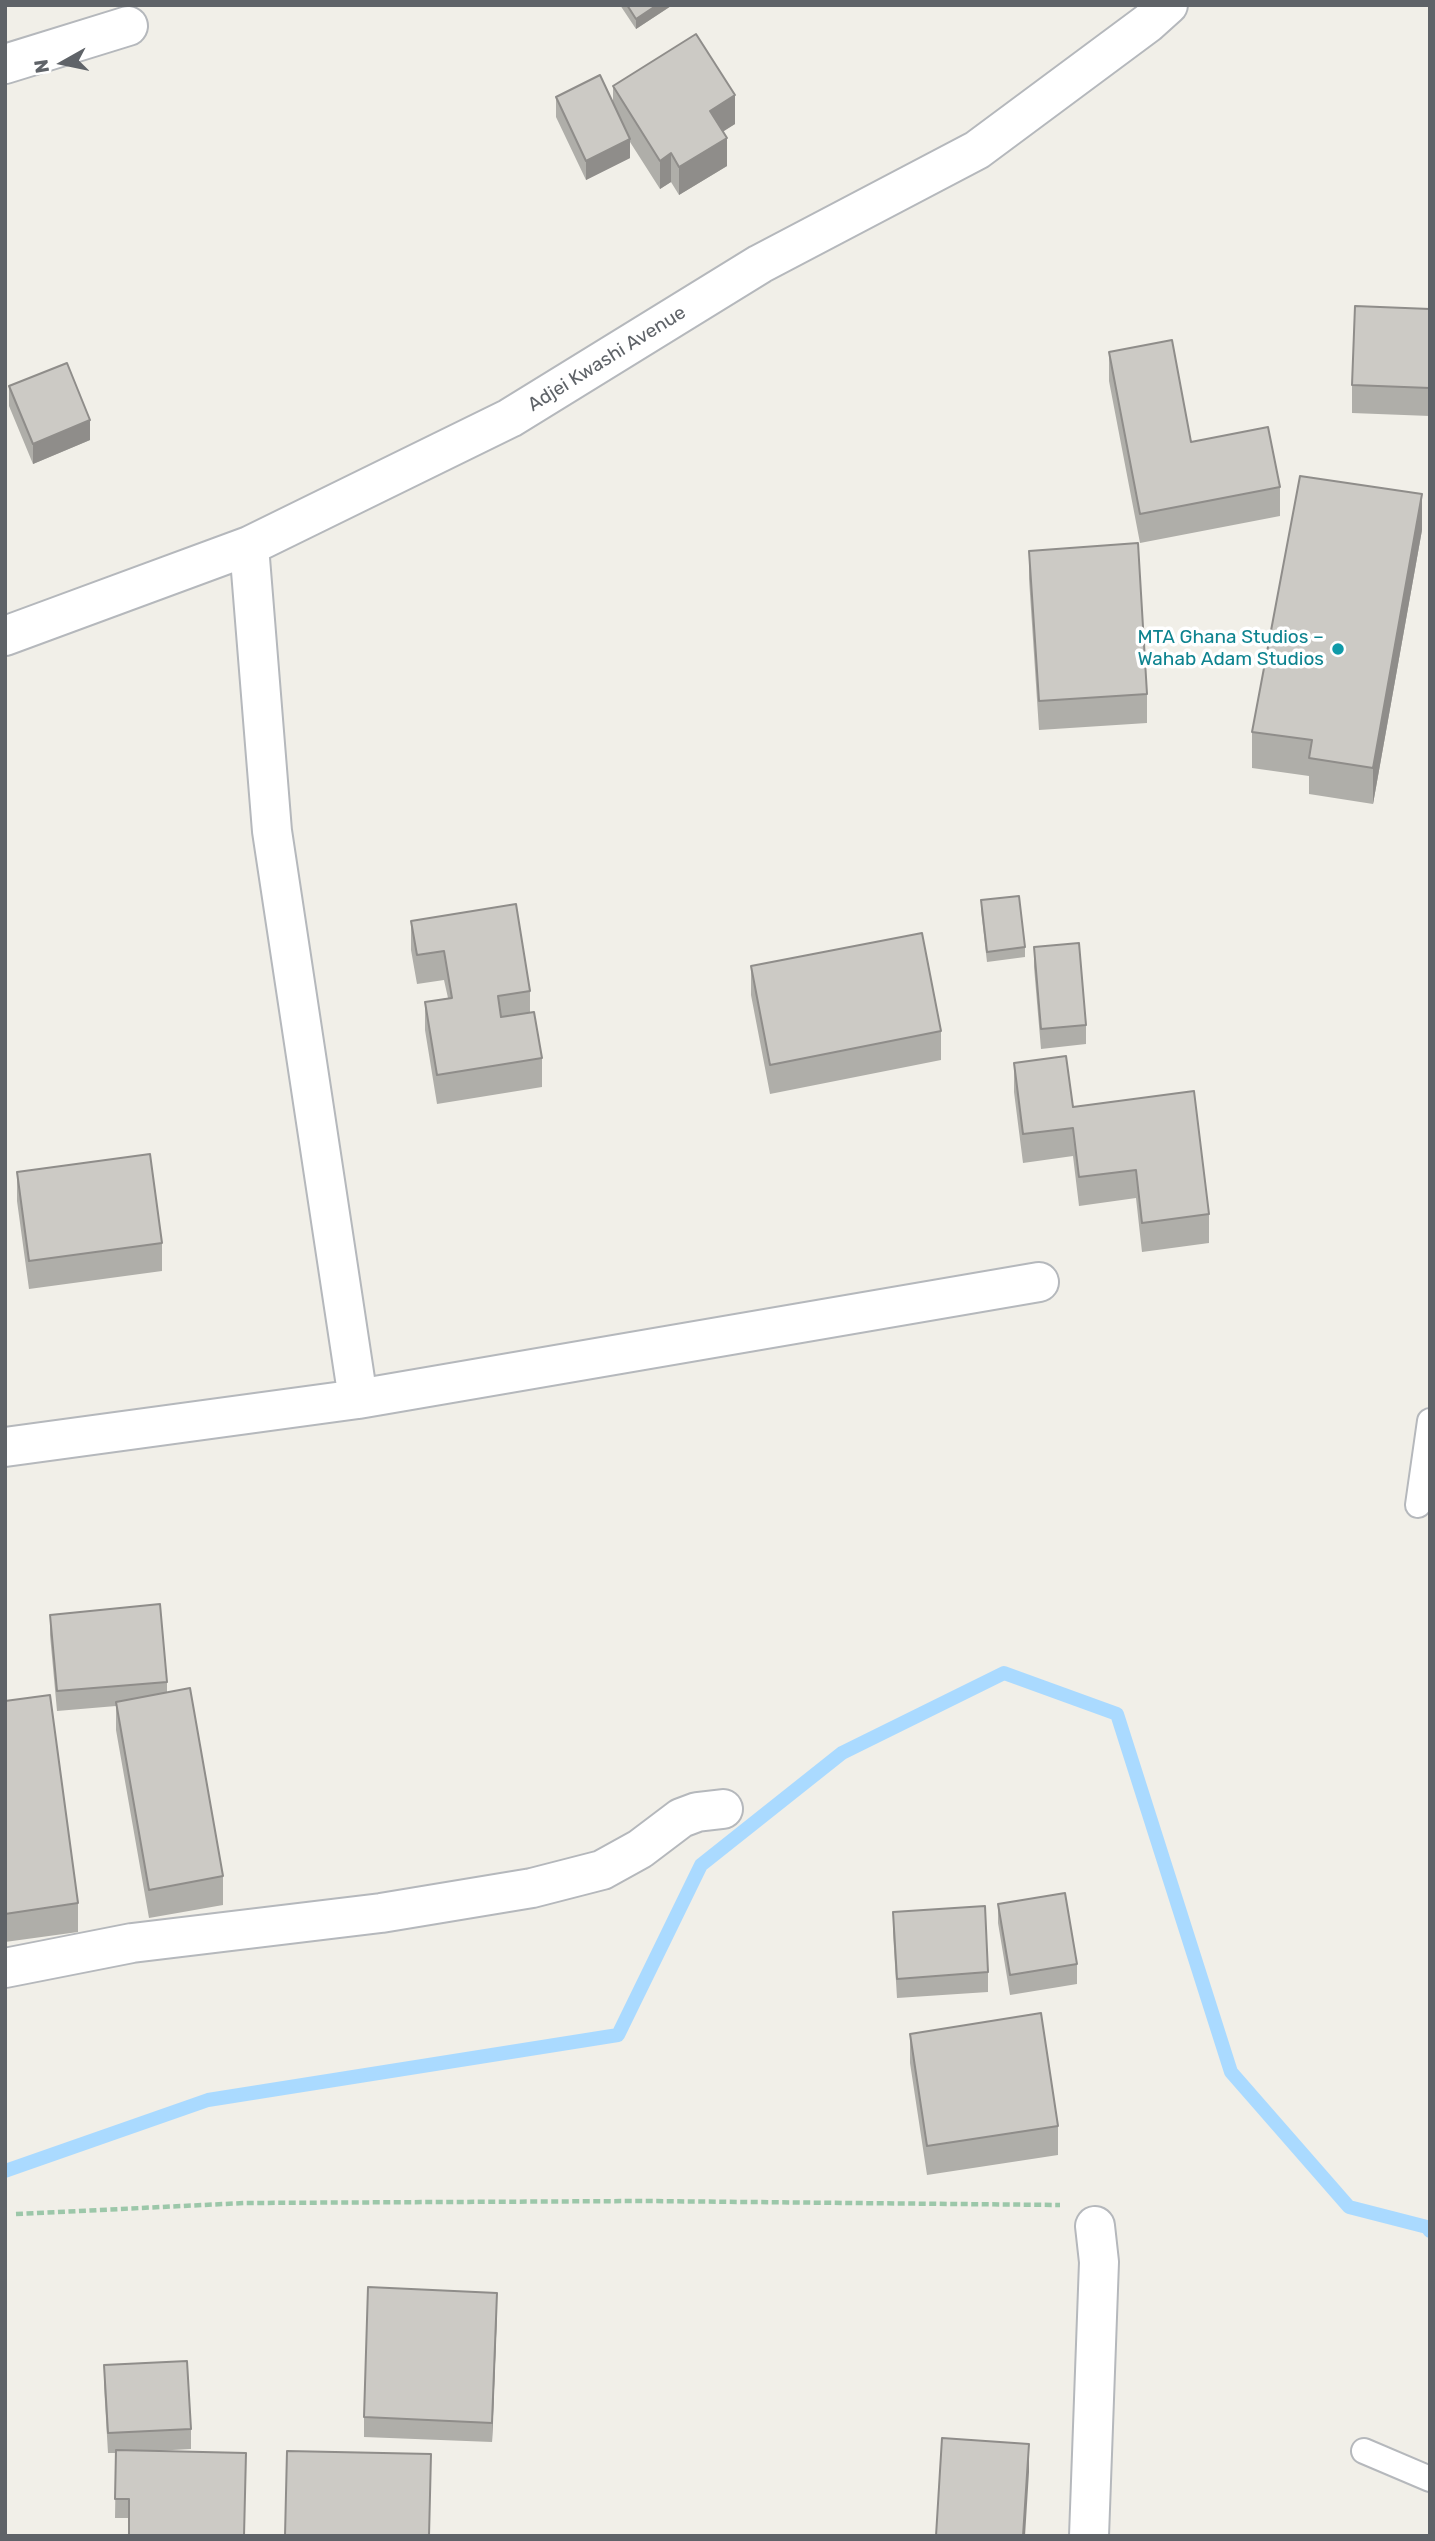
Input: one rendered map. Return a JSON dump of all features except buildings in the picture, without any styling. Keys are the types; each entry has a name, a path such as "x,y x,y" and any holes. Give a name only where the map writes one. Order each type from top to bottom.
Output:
{"street":[{"name":"Adjei Kwashi Avenue","path":"5,636 249,546 510,418 760,264 978,150 1148,23 1168,5"},
{"path":"5,64 128,26"},
{"path":"249,546 272,831 358,1399"},
{"path":"5,1447 358,1399 1039,1282"},
{"path":"5,1968 132,1943 381,1913 532,1888 602,1870 640,1849 681,1818 697,1812 723,1809"},
{"path":"1089,2536 1099,2262 1095,2226"}],"lane":[{"path":"1418,1505 1430,1421"},
{"path":"1364,2451 1430,2479"}],"path":[{"path":"16,2214 245,2203 909,2202 1074,2206 1095,2226"}],"waterway":[{"path":"5,2171 208,2100 618,2035 701,1865 842,1753 1004,1673 1117,1714 1231,2072 1349,2207 1427,2227 1430,2231"}],"place":[{"name":"MTA Ghana Studios – Wahab Adam Studios","path":"1338,649"}]}
